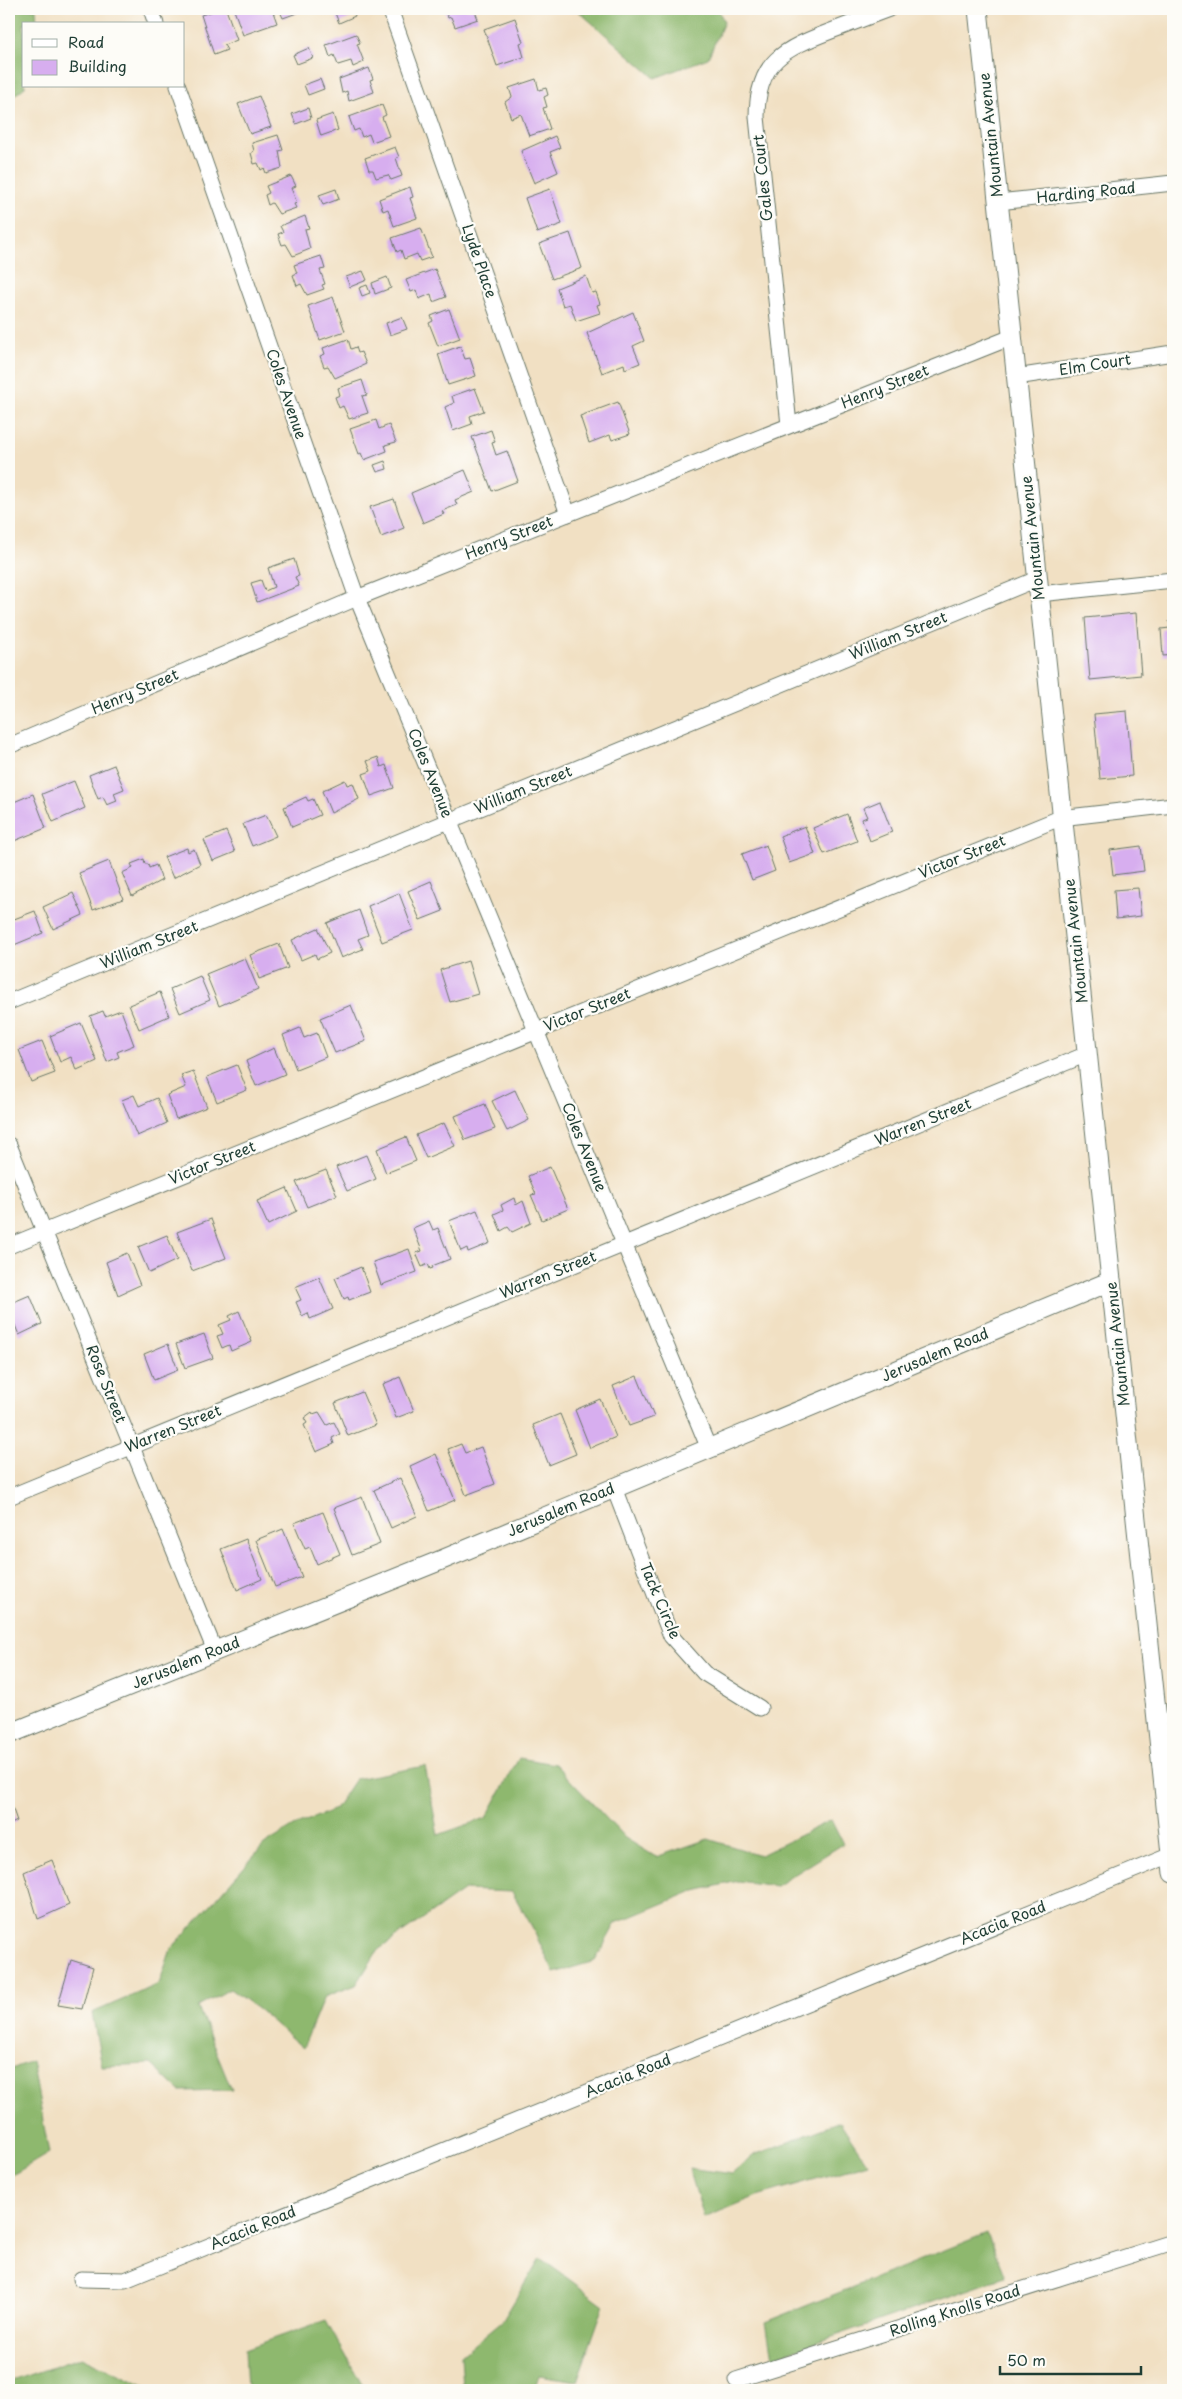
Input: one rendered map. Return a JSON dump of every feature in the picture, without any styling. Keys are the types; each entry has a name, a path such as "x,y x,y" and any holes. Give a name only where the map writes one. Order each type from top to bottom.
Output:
{"street":[{"path":"151,9 155,22"},
{"name":"Lyde Place","path":"390,9 568,514"},
{"name":"Gales Court","path":"789,425 756,116 757,95 765,73 778,58 794,45 889,9"},
{"name":"Mountain Avenue","path":"978,9 1172,1864"},
{"name":"Coles Avenue","path":"179,88 358,598 709,1449"},
{"name":"Harding Road","path":"998,202 1173,183"},
{"name":"Henry Street","path":"9,746 358,598 1012,336"},
{"name":"Elm Court","path":"1016,376 1173,353"},
{"name":"William Street","path":"9,1002 449,821 1038,586 1173,580"},
{"name":"Victor Street","path":"9,1246 1062,817 1173,805"},
{"name":"Warren Street","path":"9,1497 1087,1054"},
{"name":"Rose Street","path":"9,1145 215,1651"},
{"name":"Jerusalem Road","path":"9,1734 614,1488 1111,1282"},
{"name":"Tack Circle","path":"614,1488 671,1636 704,1673 760,1708"},
{"name":"Acacia Road","path":"81,2280 125,2280 1172,1864"},
{"name":"Rolling Knolls Road","path":"736,2380 1173,2242"}],"green space":[{"path":"9,9 36,9 37,22 22,22 22,88 24,88 9,100"},
{"path":"576,9 718,9 724,22 708,58 655,78"},
{"path":"519,1758 555,1764 625,1838 656,1857 708,1839 760,1855 831,1820 843,1844 776,1886 738,1881 691,1892 616,1923 595,1961 554,1973 530,1923 512,1892 464,1890 378,1950 356,1985 324,1997 303,2048 259,2010 230,1989 198,2007 232,2090 180,2091 151,2064 102,2066 92,2013 159,1984 171,1949 264,1845 294,1826 335,1809 355,1779 425,1766 438,1835 486,1818"},
{"path":"32,2061 49,2153 9,2177 9,2070"},
{"path":"840,2122 868,2164 757,2196 704,2218 689,2168 732,2174 754,2155"},
{"path":"987,2233 1005,2277 772,2358 766,2322"},
{"path":"540,2258 604,2305 577,2381 539,2375 534,2390 463,2390 461,2355 503,2320"},
{"path":"326,2320 365,2390 247,2390 245,2349"},
{"path":"82,2357 152,2390 9,2390 9,2382"}],"building":[{"path":"226,9 237,40 224,45 227,50 214,55 201,15"},
{"path":"272,9 277,23 243,35 234,10"},
{"path":"279,9 308,9 283,18"},
{"path":"345,9 353,9 355,16 339,23 335,13"},
{"path":"444,9 474,9 478,19 455,27 451,17 448,18"},
{"path":"515,18 523,42 520,43 524,57 497,66 484,29"},
{"path":"356,34 360,43 357,44 364,62 353,67 351,61 338,65 334,55 330,57 326,45"},
{"path":"309,48 313,58 297,64 293,55"},
{"path":"369,68 373,79 370,80 374,92 349,101 347,91 342,93 339,79"},
{"path":"320,79 324,89 308,95 304,85"},
{"path":"536,79 539,90 546,88 548,95 544,97 547,107 543,108 550,129 529,136 521,114 511,118 505,102 512,97 509,88"},
{"path":"259,96 271,127 250,134 238,104"},
{"path":"382,105 386,115 382,117 389,136 372,142 369,134 362,137 359,129 354,131 349,117"},
{"path":"308,108 311,118 296,124 292,114"},
{"path":"333,114 338,130 321,136 316,120"},
{"path":"278,135 283,150 279,151 282,168 266,173 264,168 261,170 258,163 254,164 251,153 254,151 252,143"},
{"path":"555,136 560,148 550,152 558,172 534,183 521,151"},
{"path":"395,147 399,157 396,158 402,176 391,180 388,175 376,178 373,170 369,170 365,158"},
{"path":"291,176 296,186 291,188 297,203 294,204 296,208 279,214 272,203 268,205 265,195 269,193 266,186"},
{"path":"410,187 413,197 410,198 417,218 394,226 388,209 383,211 379,199"},
{"path":"336,189 339,199 323,205 319,195"},
{"path":"550,189 562,224 537,233 525,198"},
{"path":"305,216 309,228 305,229 310,249 293,256 286,244 282,245 278,234 283,232 280,226"},
{"path":"421,228 432,257 420,261 417,254 404,259 401,250 397,252 392,238"},
{"path":"570,233 582,268 552,279 539,244"},
{"path":"321,256 325,269 320,270 325,284 322,285 324,289 307,295 301,284 297,286 293,275 297,273 294,265"},
{"path":"435,269 446,297 433,302 431,294 419,299 416,290 411,292 406,280"},
{"path":"363,271 367,280 350,287 346,277"},
{"path":"586,276 592,293 596,292 600,304 597,305 600,313 576,321 570,304 563,306 557,288"},
{"path":"387,277 391,288 375,294 372,283"},
{"path":"367,285 370,293 362,296 359,288"},
{"path":"333,297 345,331 320,340 308,306"},
{"path":"449,309 460,338 438,346 429,323 433,321 431,316"},
{"path":"633,312 644,341 633,346 640,363 625,369 624,364 602,373 587,333"},
{"path":"402,317 407,329 390,335 386,323"},
{"path":"348,339 351,349 356,347 358,353 361,352 366,364 335,378 328,366 324,367 320,356 325,354 323,348"},
{"path":"460,346 465,359 470,358 476,376 448,385 438,354"},
{"path":"362,380 367,395 362,396 368,413 349,419 343,406 339,408 335,397 340,395 338,388"},
{"path":"475,388 484,411 470,416 472,424 453,431 445,407 454,403 452,396"},
{"path":"618,402 630,434 612,440 610,435 589,443 580,416"},
{"path":"376,420 379,429 389,425 396,442 385,445 387,451 364,460 361,453 359,454 350,429"},
{"path":"491,430 495,442 492,443 496,455 507,451 518,481 492,491 472,437"},
{"path":"385,461 387,469 377,472 374,465"},
{"path":"465,470 474,492 455,500 457,505 442,511 444,514 423,523 411,493"},
{"path":"394,499 404,528 381,537 370,507"},
{"path":"294,559 299,576 295,577 299,586 257,602 251,583 261,580 265,591 274,587 268,568"},
{"path":"1136,613 1141,675 1090,680 1085,618"},
{"path":"1169,621 1173,621 1173,655 1163,656 1161,629 1170,628"},
{"path":"1127,711 1132,776 1100,779 1094,714"},
{"path":"378,757 381,767 386,765 394,788 371,796 363,774 371,771 367,761"},
{"path":"114,765 124,789 114,793 117,801 107,805 103,797 98,799 89,775"},
{"path":"345,780 347,785 353,783 359,799 331,813 322,791"},
{"path":"74,781 85,808 53,822 42,794"},
{"path":"33,794 46,828 14,841 9,828 9,804"},
{"path":"306,797 308,801 313,799 320,815 292,827 284,807"},
{"path":"880,801 892,832 870,841 862,819 867,817 863,808"},
{"path":"847,814 857,841 824,854 813,828"},
{"path":"266,815 276,836 252,846 243,824"},
{"path":"805,826 815,854 789,863 780,836"},
{"path":"226,831 235,852 213,861 204,840"},
{"path":"766,845 775,871 752,880 742,854"},
{"path":"1141,846 1144,871 1113,875 1110,850"},
{"path":"187,848 188,852 194,849 200,864 173,878 164,857"},
{"path":"144,859 145,864 148,864 149,868 156,865 162,880 132,896 122,873 133,868 131,864"},
{"path":"109,861 123,899 93,910 79,873"},
{"path":"431,881 443,911 420,920 408,891"},
{"path":"1138,888 1141,916 1116,919 1114,890"},
{"path":"73,893 83,915 53,929 43,907"},
{"path":"399,893 413,930 382,942 368,906"},
{"path":"359,910 368,935 358,939 363,949 341,958 327,923"},
{"path":"35,911 43,933 14,945 9,933 9,921"},
{"path":"318,928 330,953 317,959 315,954 301,960 292,940"},
{"path":"279,944 288,968 259,979 250,955"},
{"path":"245,958 258,989 219,1006 206,974"},
{"path":"468,961 478,994 450,1002 440,970"},
{"path":"200,976 210,1000 180,1013 170,989"},
{"path":"160,992 169,1016 139,1029 129,1005"},
{"path":"351,1005 366,1041 335,1053 320,1018"},
{"path":"121,1010 134,1045 117,1052 119,1057 107,1062 90,1016 103,1011 105,1016"},
{"path":"81,1023 97,1061 77,1070 71,1057 60,1062 50,1036"},
{"path":"300,1028 304,1038 317,1033 326,1057 296,1069 283,1035"},
{"path":"42,1041 55,1073 31,1082 19,1050"},
{"path":"274,1048 285,1074 256,1086 246,1061"},
{"path":"237,1065 247,1090 217,1102 207,1077"},
{"path":"193,1071 207,1107 176,1119 167,1095 186,1087 181,1075"},
{"path":"515,1090 529,1120 507,1131 492,1101"},
{"path":"134,1095 139,1106 157,1098 167,1123 137,1136 122,1100"},
{"path":"485,1104 495,1129 465,1140 455,1116"},
{"path":"444,1123 455,1146 426,1158 416,1135"},
{"path":"406,1137 416,1161 386,1173 377,1149"},
{"path":"366,1155 376,1179 347,1191 336,1167"},
{"path":"550,1167 568,1209 542,1220 531,1195 536,1194 528,1176"},
{"path":"326,1170 337,1195 307,1207 296,1182"},
{"path":"287,1188 297,1211 268,1225 257,1201"},
{"path":"514,1198 516,1205 523,1201 531,1223 512,1232 508,1227 501,1231 494,1214 503,1210 501,1205"},
{"path":"477,1210 490,1243 468,1252 467,1248 461,1251 449,1221"},
{"path":"211,1219 226,1258 192,1271 177,1232"},
{"path":"429,1221 433,1230 438,1228 450,1259 432,1266 433,1268 430,1269 428,1264 422,1267 416,1253 422,1251 413,1228"},
{"path":"167,1235 177,1260 149,1273 138,1247"},
{"path":"409,1249 417,1272 381,1285 373,1262"},
{"path":"127,1253 140,1285 118,1295 106,1262"},
{"path":"361,1267 370,1292 349,1300 348,1297 344,1299 335,1278"},
{"path":"319,1277 333,1309 310,1319 308,1313 302,1316 296,1302 301,1300 295,1287"},
{"path":"30,1295 42,1324 19,1335 9,1311 9,1304"},
{"path":"239,1311 252,1342 231,1351 229,1345 222,1348 217,1336 223,1334 219,1325 231,1320 229,1316"},
{"path":"204,1334 213,1358 185,1368 176,1344"},
{"path":"168,1344 178,1370 154,1380 144,1354"},
{"path":"637,1376 654,1417 629,1426 613,1386"},
{"path":"400,1377 414,1411 396,1418 383,1384"},
{"path":"362,1392 376,1425 348,1436 335,1403"},
{"path":"600,1399 616,1437 590,1448 575,1410"},
{"path":"312,1412 313,1414 319,1412 327,1425 334,1422 340,1434 332,1438 334,1444 316,1452 304,1425 307,1423 304,1418"},
{"path":"560,1414 576,1454 549,1465 533,1425"},
{"path":"461,1444 465,1453 481,1447 495,1484 466,1495 448,1449"},
{"path":"436,1454 455,1500 429,1511 410,1466"},
{"path":"400,1478 417,1516 391,1528 374,1490"},
{"path":"362,1497 380,1544 352,1555 334,1508"},
{"path":"323,1512 340,1554 317,1564 310,1547 305,1549 294,1523"},
{"path":"283,1529 302,1577 275,1587 256,1540"},
{"path":"246,1539 262,1579 237,1590 221,1549"},
{"path":"9,1798 17,1821 9,1825"},
{"path":"52,1860 69,1905 38,1919 24,1872"},
{"path":"71,1960 93,1967 82,2009 58,2005"}]}
